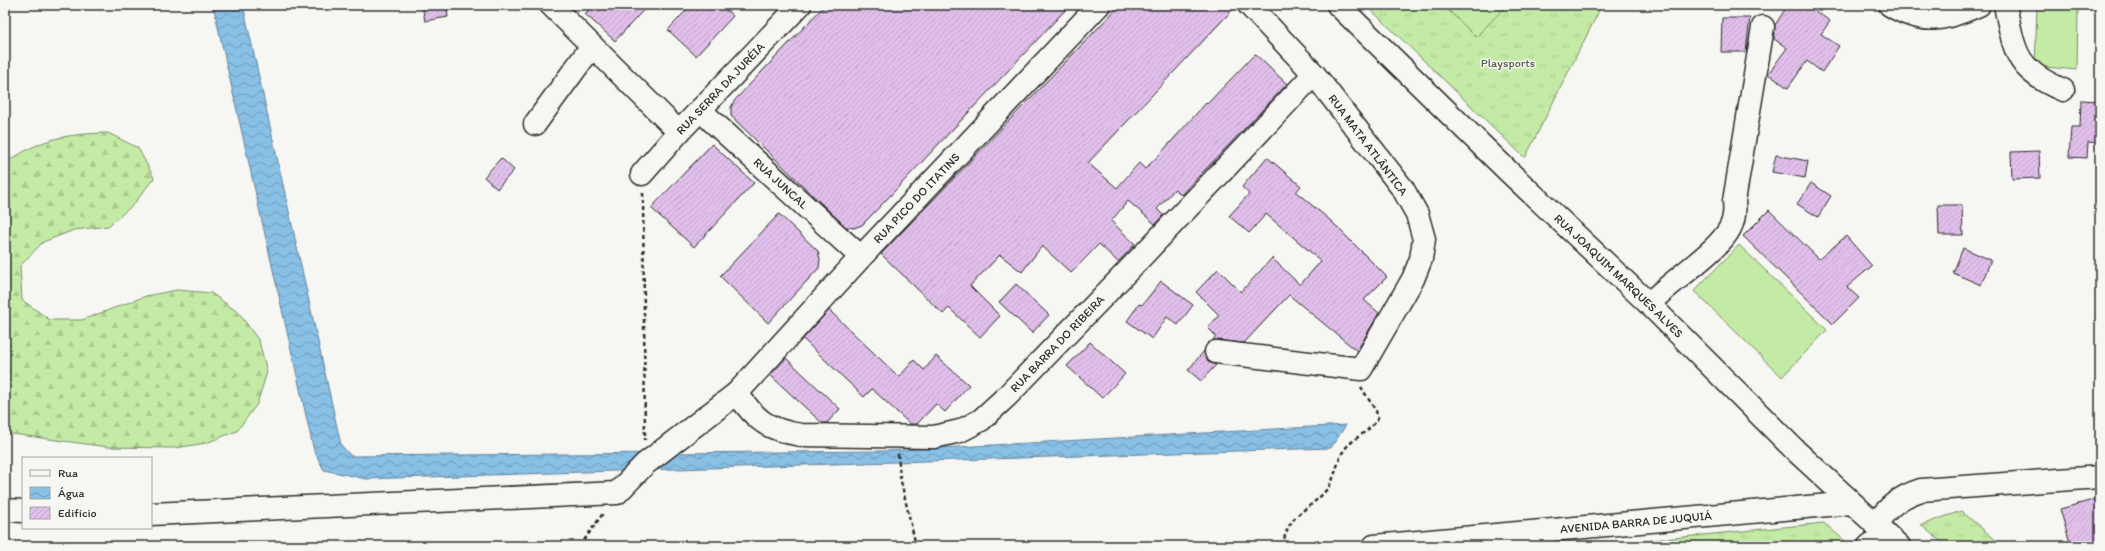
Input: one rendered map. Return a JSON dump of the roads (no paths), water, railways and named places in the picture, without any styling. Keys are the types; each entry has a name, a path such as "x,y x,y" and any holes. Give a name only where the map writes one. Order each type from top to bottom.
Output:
{"street":[{"path":"551,5 679,132"},
{"name":"RUA SERRA DA JURÉIA","path":"642,174 679,132 800,5"},
{"name":"RUA PICO DO ITATINS","path":"152,514 617,493 645,464 737,393 861,257 1099,5"},
{"name":"RUA MATA ATLÂNTICA","path":"1216,352 1361,369 1413,279 1421,259 1424,239 1417,214 1403,190 1314,74 1249,5"},
{"name":"RUA JOAQUIM MARQUES ALVES","path":"1338,5 1508,171 1648,304 1753,410 1851,503 1882,538"},
{"path":"1890,5 1912,16 1938,20 1953,16 1979,5"},
{"path":"2004,5 2014,48 2020,60 2033,75 2044,82 2063,90"},
{"path":"1648,304 1718,244 1730,229 1735,213 1734,201 1763,27"},
{"path":"535,124 592,46"},
{"name":"RUA BARRA DO RIBEIRA","path":"737,393 751,413 767,425 787,433 801,436 934,437 960,431 981,420 1006,397 1144,254 1314,74"},
{"name":"RUA JUNCAL","path":"700,110 861,257"},
{"path":"1882,538 1892,504 1900,498 1921,490 2100,477"},
{"name":"AVENIDA BARRA DE JUQUIÁ","path":"1374,546 1851,503"},
{"path":"5,510 22,512"}],"water":[{"path":"213,5 243,5 341,445 351,456 886,451 1346,425 1331,448 366,479 324,470 314,451"}],"park label":[{"name":"Playsports","path":"1508,63"}]}
